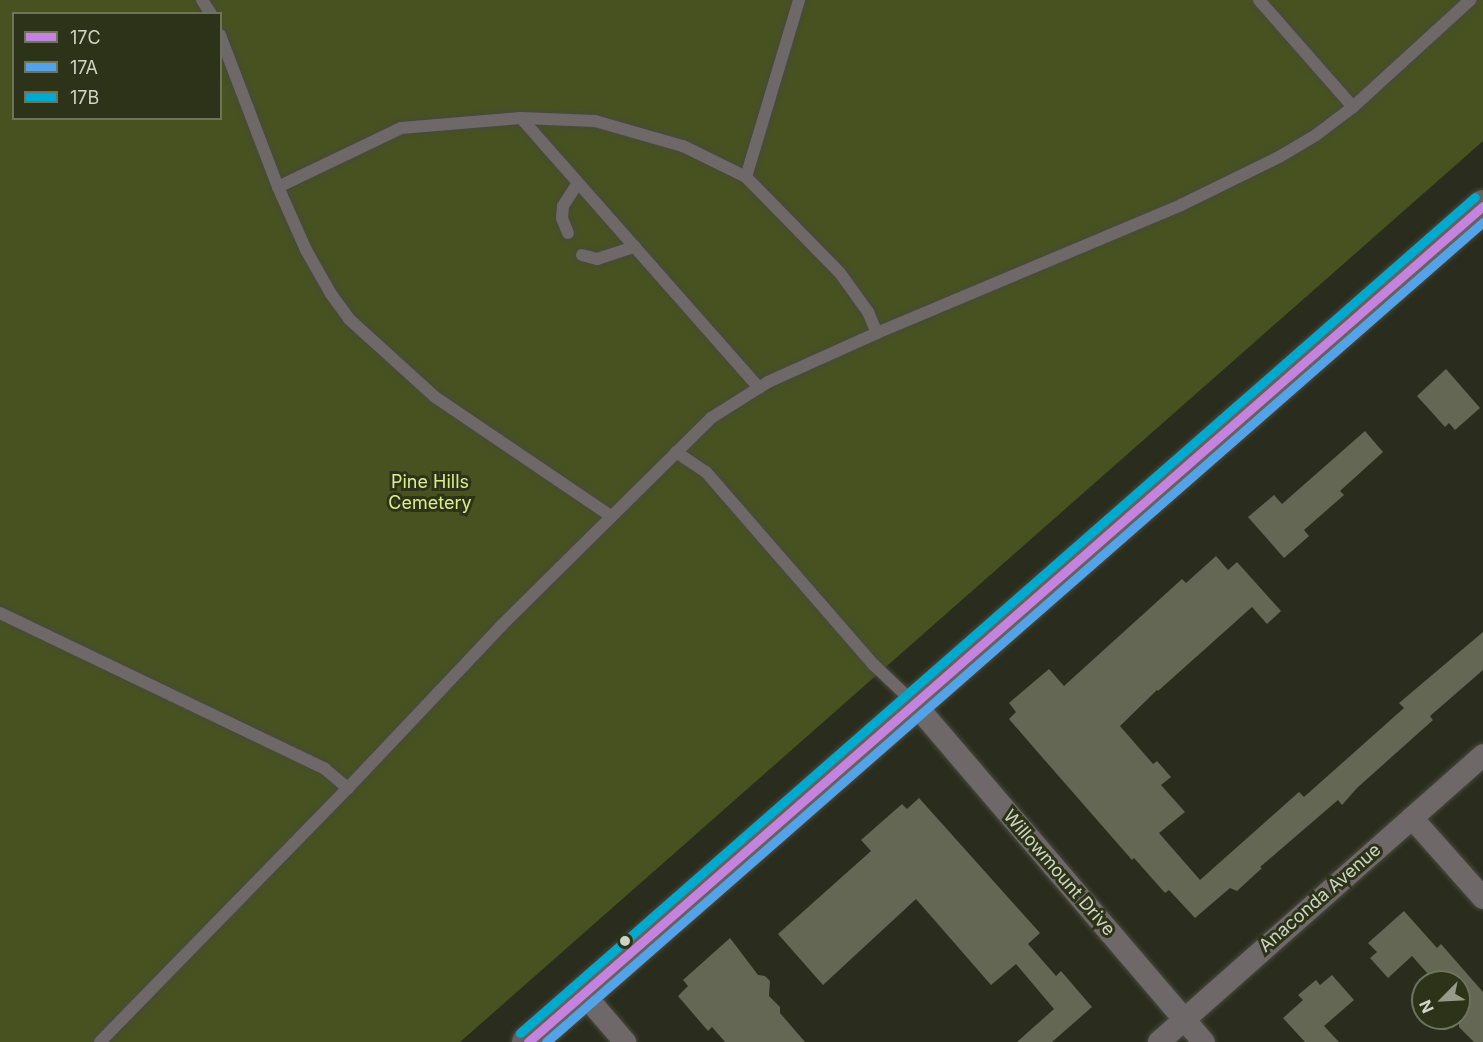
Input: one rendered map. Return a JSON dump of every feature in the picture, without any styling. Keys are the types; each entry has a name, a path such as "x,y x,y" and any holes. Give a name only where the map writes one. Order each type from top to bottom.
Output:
{"main road":[{"path":"528,1042 1483,206"}],"street":[{"name":"Willowmount Drive","path":"914,703 1204,1042"},
{"name":"Anaconda Avenue","path":"1159,1042 1483,755"},
{"path":"1412,818 1483,898"},
{"path":"583,993 625,1042"}],"lane":[{"path":"746,177 800,0"},
{"path":"1258,0 1353,107"},
{"path":"100,1042 348,788 501,626 711,418 759,388 877,333 1231,182 1316,135 1353,107 1470,0"},
{"path":"222,40 278,187 306,250 331,294 357,327 435,397 611,516"},
{"path":"521,118 759,388"},
{"path":"278,187 401,128 521,118 595,121 683,146 746,177 840,273 868,312 877,333"},
{"path":"568,233 562,218 563,206 578,183"},
{"path":"582,255 597,259 635,247"},
{"path":"676,452 706,472 874,664 914,703"},
{"path":"0,613 326,769 348,788"}],"green space":[{"name":"Pine Hills Cemetery","path":"0,0 1483,0 1483,141 460,1042 0,1042"}],"building":[{"path":"1446,369 1480,408 1455,430 1449,423 1445,427 1417,396"},
{"path":"1365,431 1383,452 1340,491 1344,495 1304,530 1309,536 1284,558 1248,517 1274,495 1282,504"},
{"path":"1216,556 1228,570 1237,562 1281,611 1267,624 1252,607 1157,690 1120,726 1153,764 1157,761 1171,777 1161,785 1185,812 1159,833 1200,880 1299,792 1304,797 1404,708 1399,703 1483,632 1483,670 1430,716 1433,720 1357,788 1342,805 1338,800 1260,867 1262,868 1237,891 1230,888 1195,918 1169,890 1165,893 1134,858 1132,860 1009,719 1016,712 1009,703 1049,669 1064,686 1182,579 1186,583"},
{"path":"919,798 1040,933 1028,944 1056,976 1061,971 1092,1007 1052,1042 1017,1042 1054,1009 1016,964 991,985 916,899 823,985 778,934 871,851 861,840 902,804 907,809"},
{"path":"1404,911 1437,948 1441,944 1464,970 1424,970 1412,956 1388,978 1370,958 1377,952 1368,943"},
{"path":"730,938 758,975 765,976 770,981 769,996 780,1007 780,1013 805,1042 725,1042 712,1027 708,1031 678,996 688,986 683,980"},
{"path":"1332,975 1354,1000 1324,1026 1339,1042 1305,1042 1283,1018 1303,1000 1298,995 1316,980 1320,985"},
{"path":"1471,978 1483,992 1483,1042 1474,1042 1462,1030 1471,1030"}],"transit line":[{"name":"17B","path":"520,1033 1475,197"},
{"name":"17C","path":"528,1042 1483,206"},
{"name":"17A","path":"546,1042 1483,222"}]}
